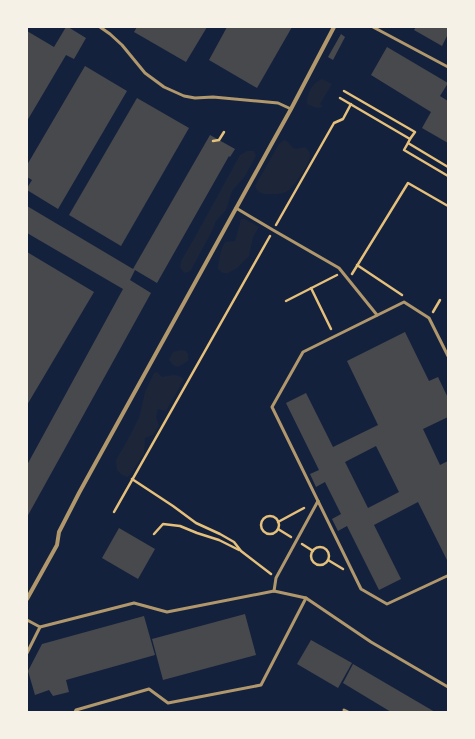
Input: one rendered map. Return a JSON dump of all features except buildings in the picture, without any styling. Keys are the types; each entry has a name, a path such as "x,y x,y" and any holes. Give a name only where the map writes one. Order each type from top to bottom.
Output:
{"street":[{"path":"27,599 57,545 59,532 79,493 292,109 334,27"}],"lane":[{"path":"100,27 122,45 145,73 164,86 184,96 278,103 292,109"},
{"path":"373,27 448,68"},
{"path":"236,208 339,268 378,316"},
{"path":"448,356 429,318 404,302 303,352 272,407 361,589 387,604 447,576 448,577"},
{"path":"274,591 276,578 318,501"},
{"path":"27,620 40,626 134,603 167,612 274,591 306,598 371,642 448,687"},
{"path":"75,712 76,710 149,689 168,704 261,685 306,598"},
{"path":"27,653 40,626"}],"path":[{"path":"344,91 415,132 404,150 448,176"},
{"path":"340,98 410,140"},
{"path":"114,512 334,123 343,119 351,104"},
{"path":"213,141 219,140 224,132"},
{"path":"408,143 448,166"},
{"path":"348,279 408,183 448,206"},
{"path":"357,265 403,295 404,302"},
{"path":"286,301 342,272"},
{"path":"311,288 335,337"},
{"path":"429,318 440,300"},
{"path":"132,479 196,523 234,542 241,551"},
{"path":"278,522 318,501"},
{"path":"267,517 275,518 278,522 279,525 275,532 268,533 263,530 262,521 267,517"},
{"path":"154,534 163,524 180,526 219,540 241,551 276,578"},
{"path":"320,547 329,553 329,556 325,563 320,564 313,560 312,555 314,550 320,547"}],"shaded area":[{"path":"322,79 332,84 320,104 323,107 317,108 309,105 307,103 307,99 309,92 315,83"},
{"path":"284,140 296,149 305,147 309,151 310,155 308,163 298,179 287,192 276,194 260,193 255,186 279,144"},
{"path":"247,151 254,151 256,156 245,176 232,191 226,210 216,221 191,270 184,273 180,267 181,261 240,155"},
{"path":"241,219 245,219 259,227 253,237 249,256 237,268 228,273 223,273 218,269 222,248 225,242 235,241"},
{"path":"181,350 186,351 188,354 188,361 178,367 173,365 169,360 173,352"},
{"path":"157,372 162,377 176,375 184,379 166,411 158,409 156,417 159,426 153,435 145,438 144,453 130,475 127,477 117,470 116,460 139,418 145,392 154,373"}]}
